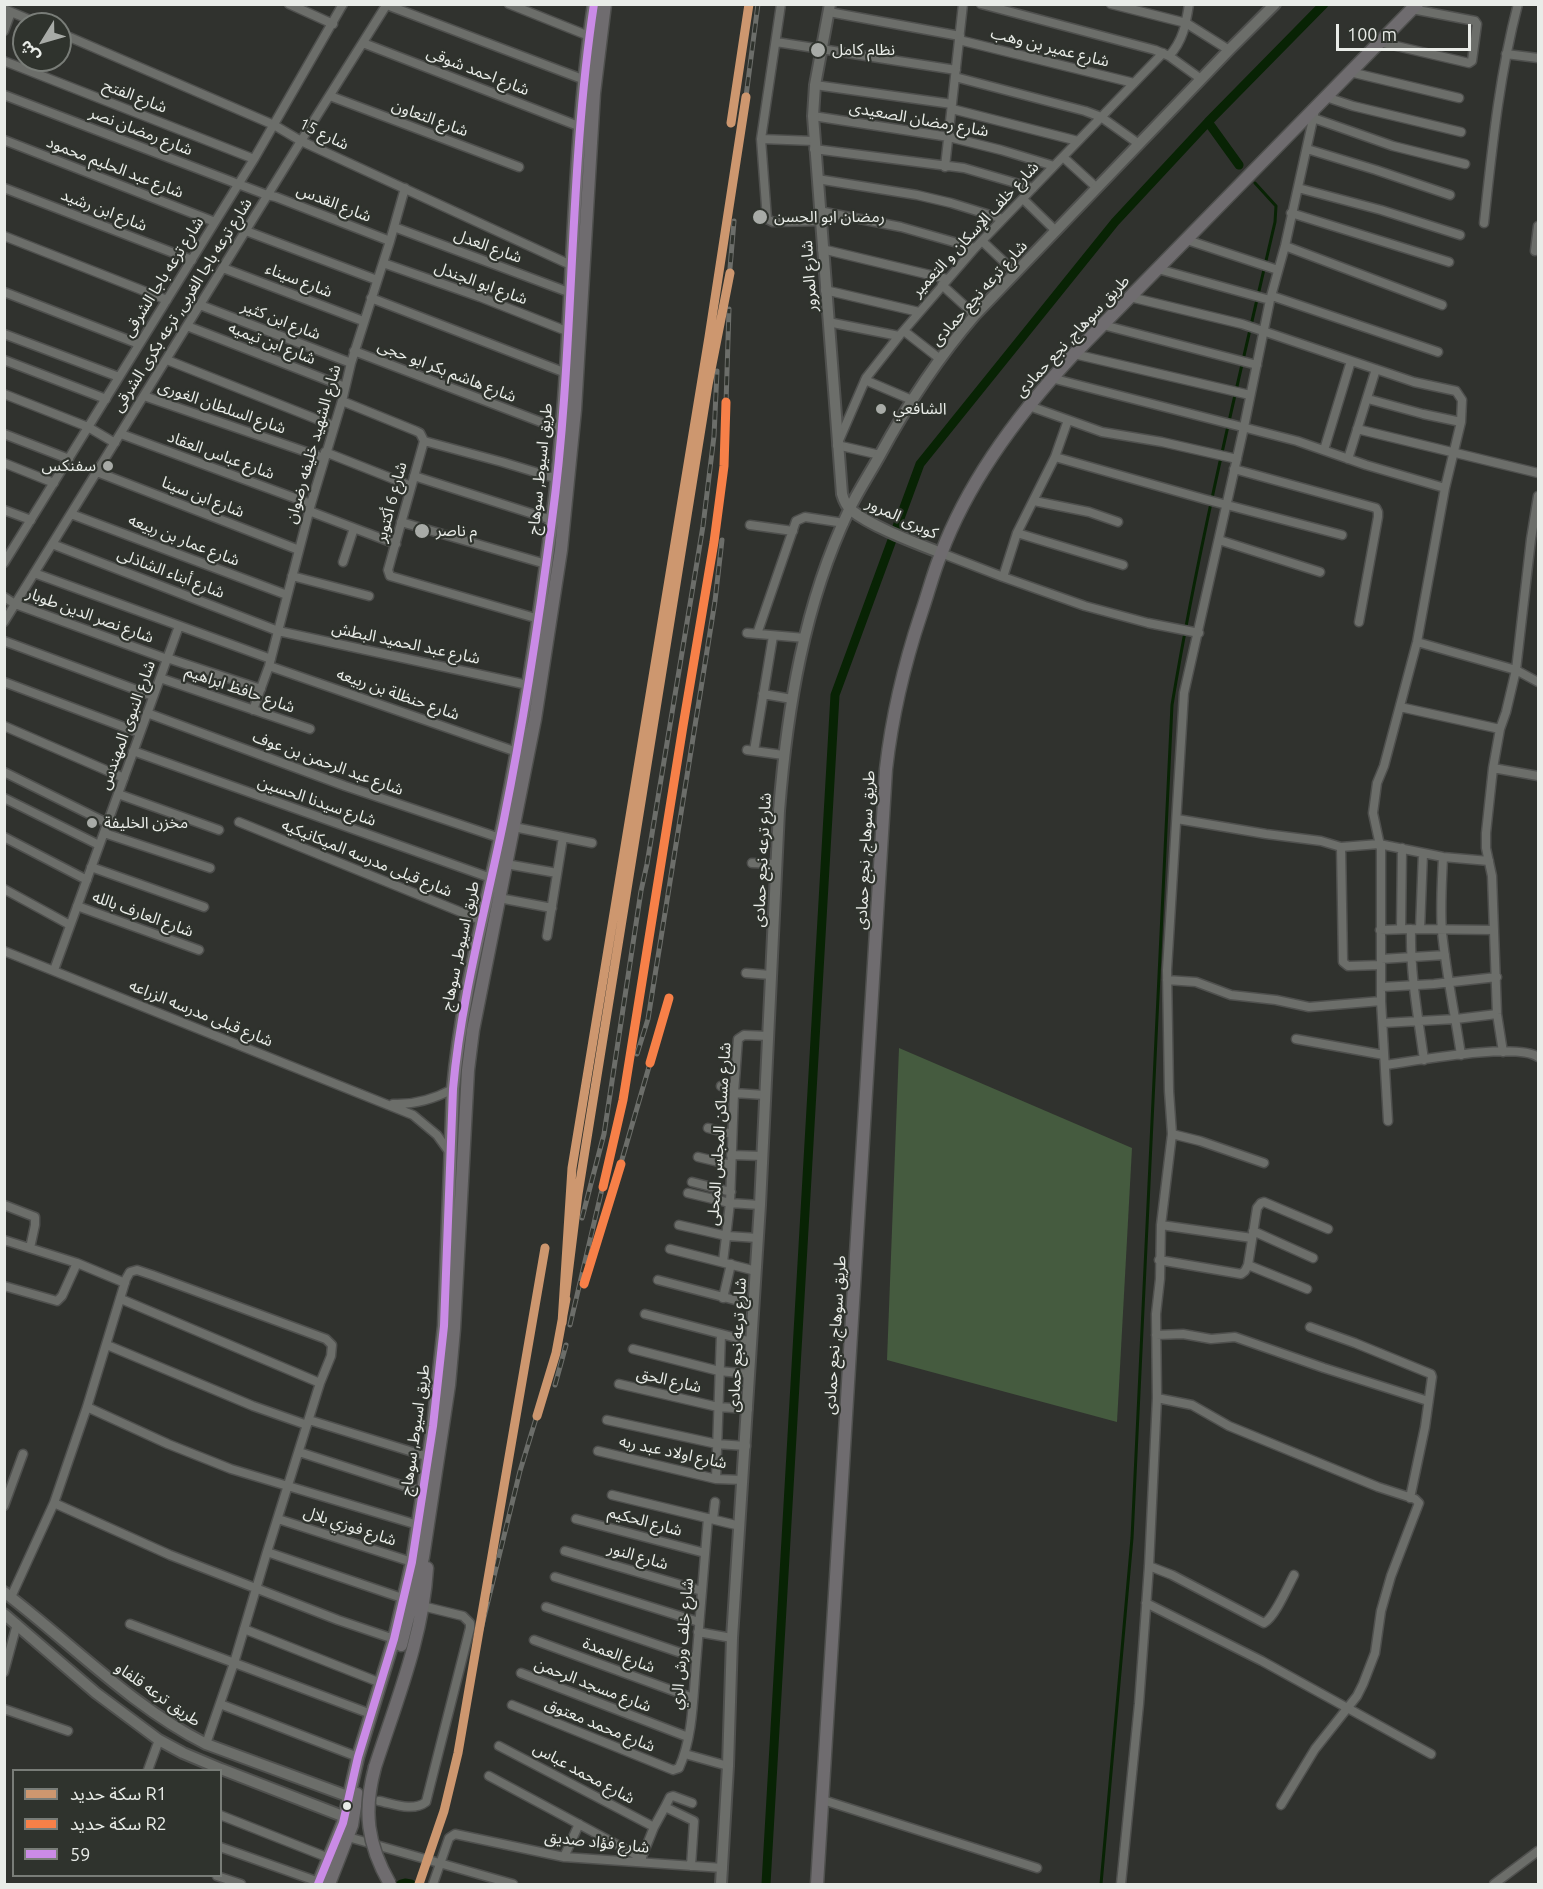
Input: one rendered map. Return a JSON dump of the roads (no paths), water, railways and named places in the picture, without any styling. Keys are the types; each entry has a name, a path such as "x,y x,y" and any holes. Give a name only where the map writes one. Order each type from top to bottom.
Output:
{"main road":[{"name":"طريق اسيوط, سوهاج","path":"322,1884 348,1837 362,1772 408,1621 453,1348 467,1090 473,1030 535,718 555,549 575,410 583,174 581,127 594,4"},
{"name":"طريق اسيوط, سوهاج","path":"322,1884 345,1817 358,1757 394,1639 425,1518 423,1492 444,1326 453,1089 460,1032 517,753 546,564 555,549 552,520 558,479 573,266 605,4"},
{"name":"طريق سوهاج, نجع حمادى","path":"817,1884 886,769 892,721 903,674 941,553 977,481 1008,433 1051,378 1314,113 1326,97 1414,7"},
{"path":"453,1089 467,1090"},
{"path":"390,1884 372,1848 367,1807 375,1767 412,1652 422,1606 426,1584 425,1518"}],"street":[{"path":"289,4 333,24"},
{"name":"شارع ترعه باجا الشرقى","path":"4,563 8,550 31,520 239,184 343,4"},
{"path":"509,4 589,36"},
{"path":"781,4 761,139 768,220 773,222 820,216 901,227 979,244 1016,273"},
{"path":"945,167 963,4"},
{"path":"981,4 1166,55 1201,79"},
{"path":"1111,4 1186,23 1229,50"},
{"name":"شارع خلف الإسكان و التعمير","path":"837,446 865,380 901,333 979,244 1101,117 1180,41 1189,4"},
{"name":"شارع ترعه نجع حمادى","path":"721,1883 732,1638 763,1156 783,755 805,639 822,580 850,509 912,400 940,359 975,315 1275,4"},
{"path":"1485,223 1494,132 1506,54 1518,4"},
{"path":"387,5 585,80"},
{"name":"شارع ترعه باجا الغربى, ترعه بكرى الشرقى","path":"4,622 387,5"},
{"path":"1379,42 1469,63 1472,61 1477,24 1475,21 1414,7"},
{"name":"شارع عمير بن وهب","path":"830,8 960,38 1134,84"},
{"name":"شارع المرور","path":"830,8 815,85 814,145 837,446 842,494 850,509"},
{"path":"4,31 8,10"},
{"name":"شارع 15","path":"72,38 274,125 301,141 573,266"},
{"path":"776,42 956,73 1101,117 1139,144"},
{"name":"شارع احمد شوقى","path":"363,44 581,127"},
{"path":"1506,54 1539,58"},
{"name":"شارع الفتح","path":"4,61 254,159"},
{"path":"1350,72 1459,98"},
{"path":"815,85 952,107 1078,141"},
{"name":"شارع رمضان نصر","path":"4,95 267,195"},
{"name":"شارع التعاون","path":"330,96 519,167"},
{"path":"1326,97 1364,109 1461,132"},
{"path":"1121,1884 1138,1714 1149,1566 1157,1398 1156,1314 1160,1279 1161,1225 1172,1134 1169,1091 1168,935 1184,693 1314,113 1393,146 1465,164"},
{"name":"شارع رمضان الصعيدى","path":"813,116 949,137 1054,166"},
{"path":"761,139 964,168 1033,188"},
{"name":"شارع عبد الحليم محمود","path":"4,140 215,222"},
{"path":"1307,149 1450,195"},
{"path":"1063,157 1097,188"},
{"path":"817,179 926,196 1003,219"},
{"name":"شارع ابن رشيد","path":"4,188 192,260"},
{"name":"شارع الشهيد خليفه رضوان","path":"253,710 270,662 324,455 342,401 354,351 390,242 405,188"},
{"path":"1298,188 1381,210 1460,235"},
{"name":"شارع القدس","path":"267,195 276,196 390,242"},
{"path":"1023,199 1056,231"},
{"path":"1291,213 1449,262"},
{"path":"1536,251 1539,226"},
{"name":"شارع العدل","path":"394,227 571,294"},
{"path":"246,231 377,280"},
{"path":"4,236 167,300"},
{"path":"1187,240 1278,270"},
{"path":"1285,246 1442,305"},
{"path":"822,249 944,282 975,315"},
{"name":"شارع ابو الجندل","path":"383,263 480,297 569,332"},
{"name":"شارع سيناء","path":"223,268 363,321"},
{"path":"1158,269 1271,298 1438,352"},
{"path":"825,290 919,312"},
{"path":"4,292 139,344"},
{"path":"1130,297 1242,324 1414,382 1456,391 1462,400 1461,422 1445,488 1417,642 1374,795 1373,813 1382,869 1380,930 1388,1121"},
{"path":"371,298 566,373"},
{"name":"شارع ابن كثير","path":"200,305 351,363"},
{"path":"828,322 901,333 940,359"},
{"path":"1102,325 1257,365"},
{"name":"شارع ابن تيميه","path":"187,326 345,387"},
{"path":"4,334 119,377"},
{"name":"شارع هاشم بكر ابو حجى","path":"354,351 562,430"},
{"path":"1074,354 1250,395"},
{"path":"4,360 106,399"},
{"path":"167,360 334,426"},
{"path":"1324,450 1350,361"},
{"path":"1348,459 1376,369"},
{"path":"1051,378 1244,427 1445,488"},
{"path":"865,380 912,400"},
{"path":"4,394 88,428 115,443"},
{"name":"شارع السلطان الغورى","path":"144,396 411,486"},
{"path":"1368,399 1461,422"},
{"path":"342,401 416,431 424,441 558,479"},
{"path":"1029,406 1102,432 1162,442 1237,459"},
{"path":"1003,577 1017,533 1055,457 1068,420"},
{"path":"1357,429 1539,473"},
{"path":"4,434 69,459"},
{"name":"شارع عباس العقاد","path":"121,434 396,544"},
{"name":"شارع 6 أكتوبر","path":"424,441 388,570 392,577 539,619"},
{"path":"837,446 880,456"},
{"path":"1055,457 1342,535"},
{"path":"4,463 54,483"},
{"path":"1234,468 1376,508 1378,517 1359,622"},
{"name":"شارع ابن سينا","path":"97,472 299,550"},
{"path":"414,476 552,520"},
{"path":"1503,1052 1497,1014 1493,899 1486,832 1500,729 1516,670 1531,539 1539,495"},
{"path":"1034,501 1089,512 1118,522"},
{"name":"كوبرى المرور","path":"850,509 865,519 941,553"},
{"path":"4,510 31,520"},
{"name":"شارع عمار بن ربيعه","path":"71,514 287,595"},
{"path":"757,634 796,521 801,517 844,523"},
{"path":"401,522 546,564"},
{"path":"750,525 793,531"},
{"path":"343,562 354,528"},
{"path":"1017,533 1123,565"},
{"path":"1218,540 1320,572"},
{"name":"شارع أبناء الشاذلى","path":"52,544 278,631"},
{"path":"941,553 1085,606 1148,623 1199,633"},
{"name":"شارع حنظلة بن ربيعه","path":"34,573 517,753"},
{"path":"292,576 369,596"},
{"name":"شارع نصر الدين طوبار","path":"4,597 15,604 261,689"},
{"name":"شارع النبوى المهندس","path":"54,970 179,626"},
{"name":"شارع عبد الحميد البطش","path":"278,631 528,685"},
{"path":"747,633 805,639"},
{"path":"773,636 750,751 783,755"},
{"path":"4,641 153,696"},
{"path":"1417,642 1516,670 1539,682"},
{"name":"شارع حافظ ابراهيم","path":"160,678 310,729"},
{"path":"4,682 140,732"},
{"path":"763,694 792,699"},
{"path":"1400,707 1500,729"},
{"name":"شارع عبد الرحمن بن عوف","path":"147,713 345,786 500,838"},
{"path":"4,726 124,778"},
{"name":"شارع سيدنا الحسين","path":"133,751 491,878"},
{"path":"1493,768 1539,776"},
{"path":"4,772 107,823"},
{"path":"118,794 219,830"},
{"path":"4,798 99,844"},
{"path":"1177,819 1321,841 1341,847 1379,844 1443,857 1489,861"},
{"name":"شارع قبلى مدرسه الميكانيكيه","path":"239,822 483,921"},
{"path":"514,827 592,843"},
{"path":"104,833 210,868"},
{"path":"4,837 87,880"},
{"path":"547,936 563,837"},
{"path":"1341,847 1343,962 1348,966 1445,955"},
{"path":"1401,929 1402,848"},
{"path":"1423,853 1410,958 1424,1060"},
{"path":"1443,857 1442,929 1448,982 1461,1055"},
{"path":"752,863 776,864"},
{"path":"506,864 557,873"},
{"path":"91,867 204,907"},
{"path":"4,889 70,925"},
{"path":"499,898 552,908"},
{"name":"شارع العارف بالله","path":"77,906 199,950"},
{"path":"1380,930 1494,930"},
{"name":"شارع قبلى مدرسه الزراعه","path":"4,951 413,1115 437,1135 450,1153"},
{"path":"746,973 771,975"},
{"path":"1382,987 1497,977"},
{"path":"1167,980 1196,982 1231,995 1276,1000 1309,1007 1382,1001"},
{"path":"1383,1023 1497,1014"},
{"name":"شارع مساكن المجلس المحلى","path":"723,1298 731,1192 734,1090 740,1037 744,1035 769,1036"},
{"path":"1296,1039 1384,1055"},
{"path":"1385,1065 1503,1052 1529,1053 1539,1057"},
{"path":"721,1086 765,1095"},
{"name":"شارع قبلى مدرسه الزراعه","path":"387,1104 421,1102 453,1089"},
{"path":"708,1128 732,1134"},
{"path":"1172,1134 1264,1163"},
{"path":"731,1155 763,1156"},
{"path":"698,1157 731,1165"},
{"path":"692,1182 731,1192"},
{"path":"688,1193 730,1203 760,1205"},
{"path":"1159,1260 1237,1274 1245,1271 1248,1265 1258,1204 1264,1202 1328,1229"},
{"path":"4,1205 35,1216 30,1248"},
{"path":"679,1225 727,1236 758,1238"},
{"path":"1161,1225 1252,1235 1313,1258"},
{"path":"4,1240 77,1263 125,1283"},
{"path":"670,1249 756,1271"},
{"path":"4,1286 57,1301 62,1296 77,1263"},
{"path":"1248,1265 1307,1289"},
{"path":"8,1595 54,1503 87,1407 128,1274 137,1270 326,1339 333,1349 320,1383 234,1664 206,1744"},
{"path":"658,1280 754,1305"},
{"path":"121,1299 320,1383"},
{"path":"645,1314 752,1342"},
{"path":"1310,1327 1427,1371 1432,1377 1410,1498"},
{"path":"716,1479 721,1334"},
{"path":"1156,1335 1183,1334 1211,1339 1235,1337 1428,1401"},
{"path":"107,1345 253,1406 429,1457"},
{"path":"633,1349 720,1371 750,1374"},
{"name":"شارع الحق","path":"619,1384 718,1407 748,1409"},
{"path":"1157,1398 1192,1405 1229,1425 1342,1473 1418,1501 1419,1505 1384,1597 1376,1653 1364,1684 1315,1749 1281,1805"},
{"path":"87,1407 168,1444 231,1469 358,1506 425,1518"},
{"path":"607,1420 717,1444 746,1446"},
{"name":"شارع اولاد عبد ربه","path":"598,1451 716,1479 743,1480"},
{"path":"299,1452 423,1492"},
{"path":"4,1506 23,1454"},
{"path":"612,1495 740,1526"},
{"name":"شارع خلف ورش الري","path":"677,1769 685,1754 688,1737 705,1553 715,1502"},
{"path":"54,1503 134,1540 338,1620 394,1639"},
{"name":"شارع فوزي بلال","path":"278,1519 412,1562"},
{"name":"شارع الحكيم","path":"576,1519 705,1553"},
{"name":"شارع النور","path":"565,1551 702,1591"},
{"path":"267,1552 405,1599"},
{"path":"1149,1566 1172,1575 1264,1623 1273,1615 1294,1575"},
{"path":"555,1577 699,1622"},
{"name":"طريق ترعه قلفاو","path":"8,1595 113,1681 188,1735 206,1744 350,1797"},
{"path":"1146,1603 1262,1661 1431,1754"},
{"path":"379,1801 414,1807 426,1802 470,1628 470,1623 463,1616 422,1606"},
{"path":"546,1607 696,1659"},
{"path":"4,1614 96,1693 159,1740 183,1753 345,1817"},
{"path":"4,1672 17,1624"},
{"path":"130,1624 371,1714"},
{"path":"244,1629 381,1683"},
{"path":"698,1632 732,1638"},
{"name":"شارع العمدة","path":"534,1641 693,1698"},
{"name":"شارع مسجد الرحمن","path":"521,1673 688,1737"},
{"path":"220,1704 358,1757"},
{"name":"شارع محمد معتوق","path":"512,1706 673,1770 677,1769"},
{"path":"4,1709 68,1731"},
{"path":"183,1753 188,1735"},
{"path":"148,1769 159,1740"},
{"name":"شارع محمد عباس","path":"499,1746 654,1827"},
{"path":"685,1754 728,1767"},
{"path":"489,1776 641,1860 654,1827 670,1797 692,1803"},
{"path":"823,1800 1037,1868"},
{"path":"665,1808 694,1821 691,1866"},
{"path":"222,1816 330,1858"},
{"path":"564,1857 579,1824"},
{"name":"شارع فؤاد صديق","path":"433,1884 448,1838 455,1834 564,1857 641,1860 723,1868"},
{"path":"348,1837 513,1884"},
{"path":"222,1848 322,1884"},
{"path":"1494,1884 1539,1851"},
{"path":"222,1877 241,1884"}],"waterway":[{"path":"766,1884 835,695 920,464 1115,222 1208,122 1324,4"},
{"path":"1208,122 1239,165"},
{"path":"1101,1884 1132,1538 1172,705 1207,523 1275,222 1276,206 1255,183"},
{"path":"401,1884 411,1884"}],"railway":[{"path":"745,104 758,4"},
{"path":"730,273 708,385 578,1194 562,1323 572,1168 709,337 746,97"},
{"path":"729,280 734,221"},
{"path":"570,1325 623,1100 714,542 724,466 729,309"},
{"path":"582,1218 604,1134 641,891 703,526 714,436 717,371"},
{"path":"637,1054 648,1019 715,601 722,540"},
{"path":"598,1242 669,998"},
{"path":"475,1654 520,1471 556,1353 563,1317"},
{"path":"555,1385 566,1345"}],"rail line":[{"name":"R1","path":"731,123 749,4"},
{"name":"R1","path":"730,273 708,385 578,1194 562,1323 572,1168 709,337 746,97"},
{"name":"R2","path":"603,1187 623,1100 714,542 724,466 726,402"},
{"name":"R2","path":"650,1063 669,998"},
{"name":"R2","path":"584,1284 621,1164"},
{"name":"R1","path":"419,1884 444,1811 458,1753 545,1248"},
{"name":"R1","path":"537,1416 556,1353 566,1299"}],"place":[{"name":"نظام كامل","path":"818,50"},
{"name":"رمضان ابو الحسن","path":"760,217"},
{"name":"الشافعي","path":"881,409"},
{"name":"سفنكس","path":"108,466"},
{"name":"م ناصر","path":"422,531"},
{"name":"مخزن الخليفة","path":"92,823"}]}
